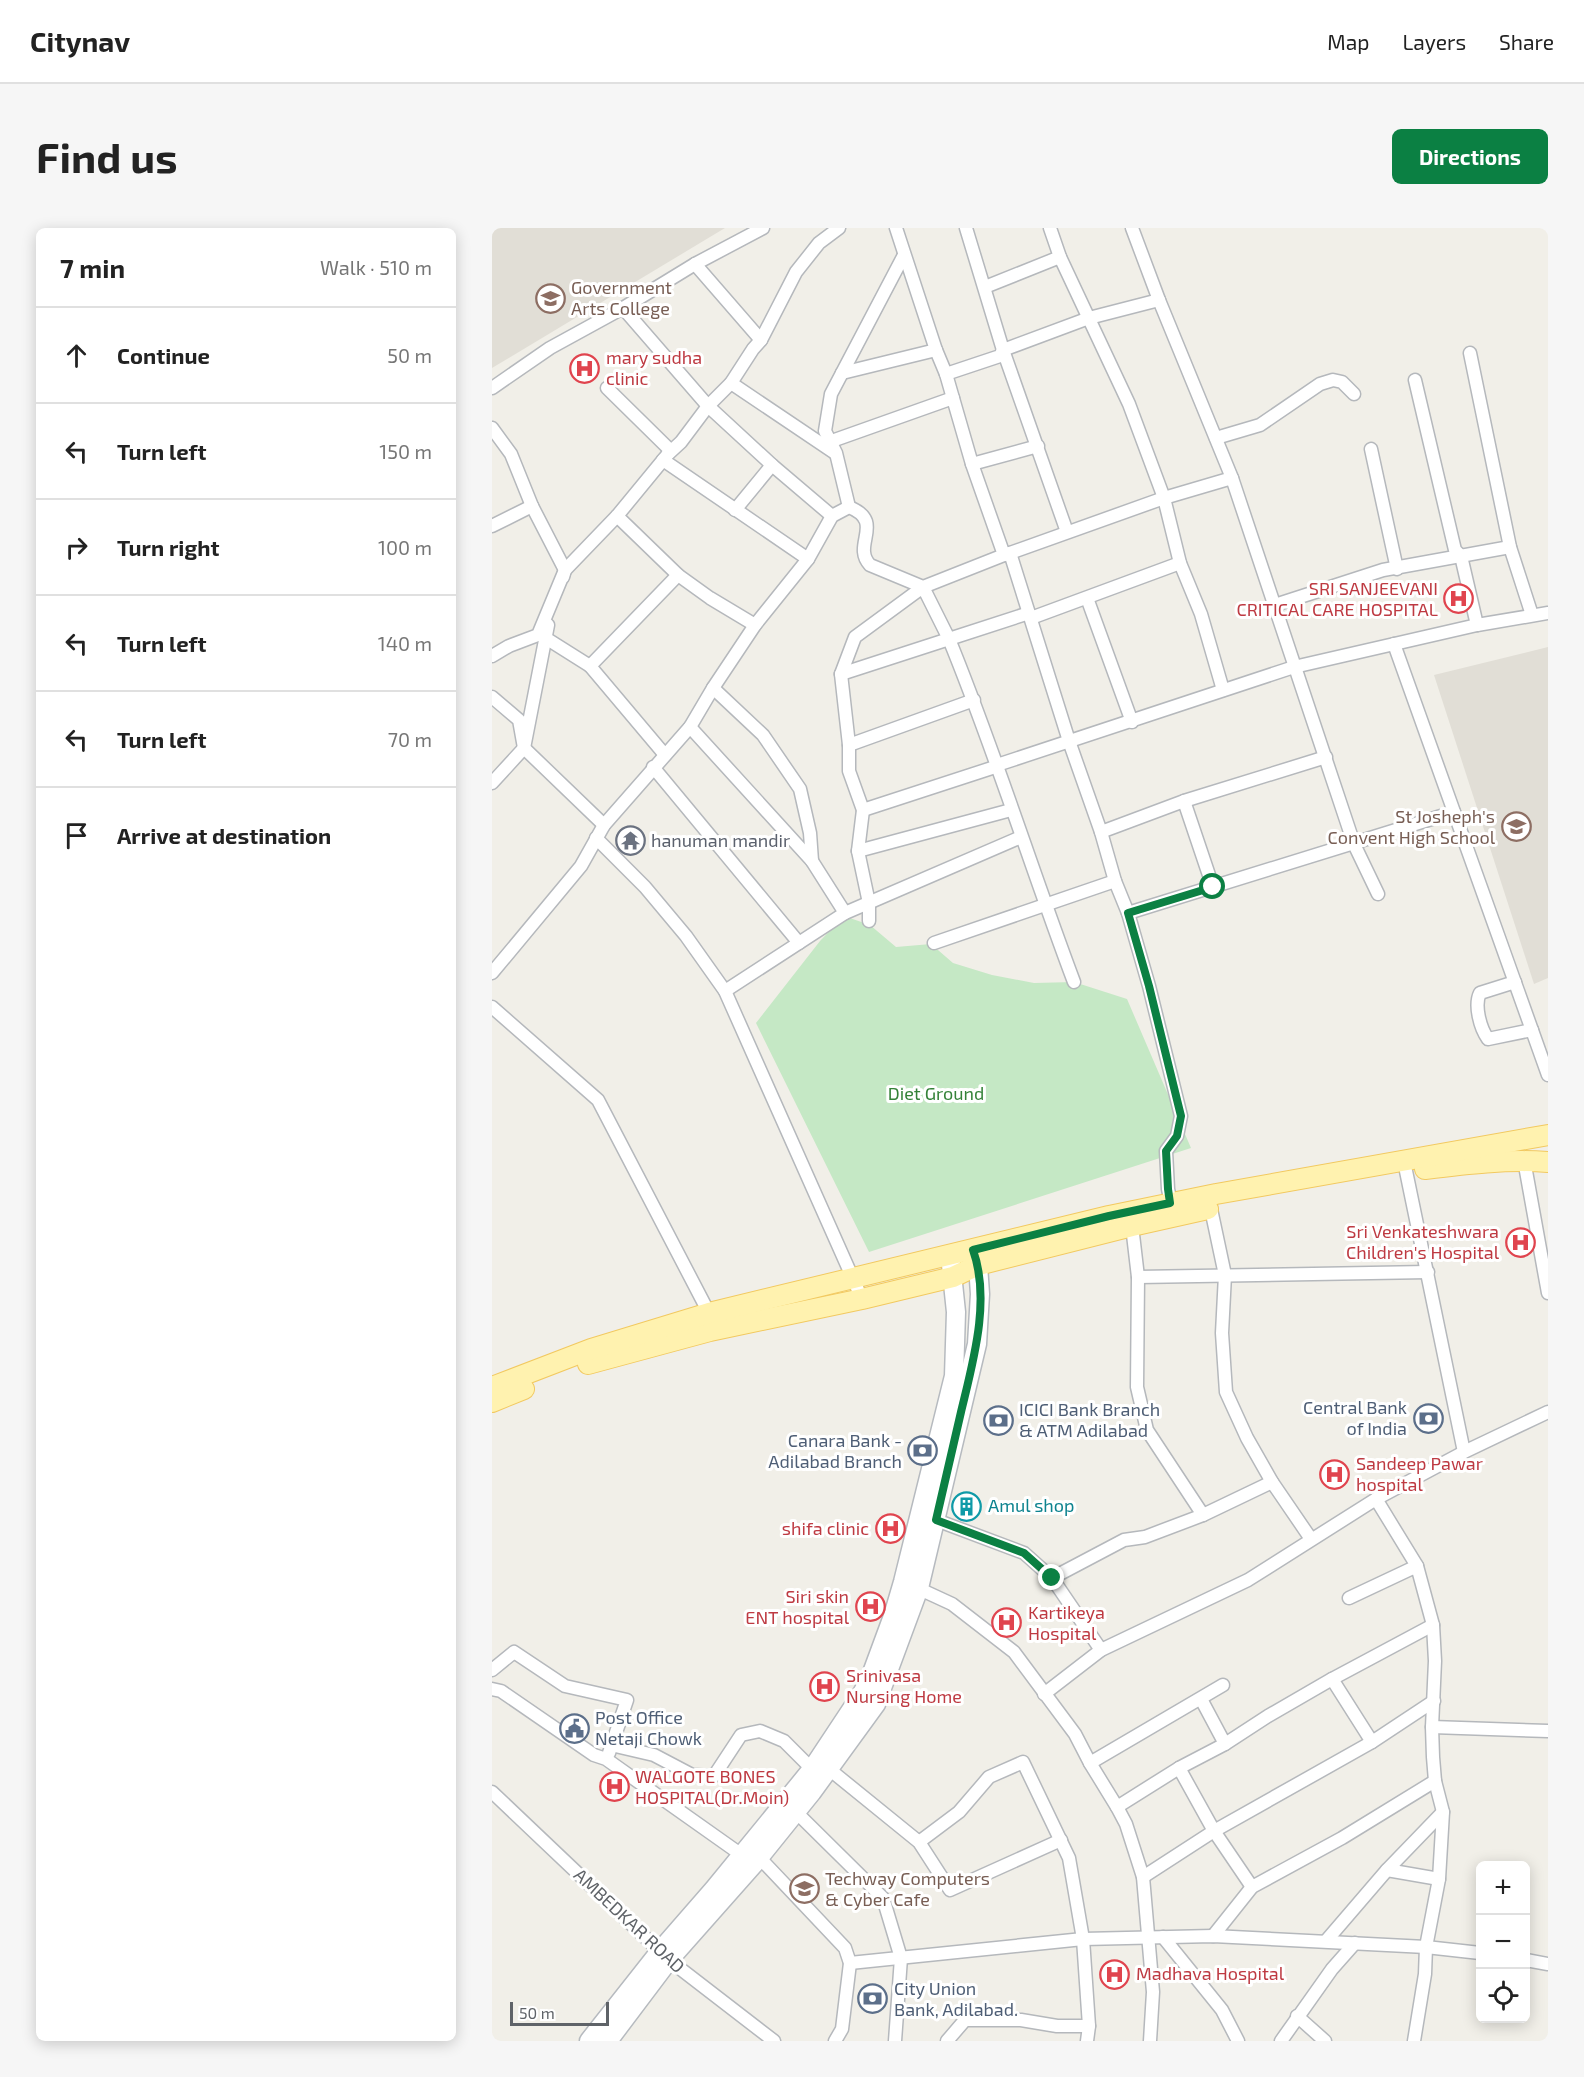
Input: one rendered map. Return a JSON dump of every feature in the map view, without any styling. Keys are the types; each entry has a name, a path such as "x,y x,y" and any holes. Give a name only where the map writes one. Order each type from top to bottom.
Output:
{"main road":[{"path":"492,1402 595,1362 710,1331 954,1277 976,1257 1109,1216 1548,1135"},
{"path":"492,1387 591,1349 709,1313 950,1255 976,1257 1406,1171 1481,1162 1548,1162"},
{"path":"911,1585 954,1376 956,1312 950,1255"},
{"path":"751,1856 796,1812 821,1769 869,1681 893,1616 911,1585 936,1520 977,1344 980,1294 976,1257"},
{"path":"589,2041 751,1856 821,1769"},
{"path":"608,2041 665,1955"}],"street":[{"path":"492,388 550,348 623,308 695,264 763,228"},
{"path":"492,656 509,646 538,635 565,570 617,516 665,457 681,442 708,406 731,383 753,348 761,340 795,272 819,243 839,228"},
{"path":"896,228 946,374 972,464 1030,615 1115,881 1128,913 1149,986 1181,1116 1177,1136 1166,1151 1170,1203"},
{"path":"966,228 1003,350 1067,532"},
{"path":"1050,228 1060,257 1129,404 1164,498 1180,563 1201,614 1223,690"},
{"path":"1132,228 1232,478 1354,844 1378,894"},
{"path":"849,507 836,453 825,431 831,394 904,255"},
{"path":"985,288 1060,257"},
{"path":"695,264 761,340"},
{"path":"946,374 1000,356 1003,350 1089,318 1159,300"},
{"path":"623,308 708,406 832,516"},
{"path":"842,372 936,350"},
{"path":"1470,353 1510,547 1532,615"},
{"path":"1216,438 1260,425 1320,384 1333,380 1342,382 1354,394"},
{"path":"1415,380 1455,550 1461,556 1477,625"},
{"path":"731,383 836,453"},
{"path":"607,388 669,449 665,457"},
{"path":"829,442 953,398"},
{"path":"492,428 511,454 531,506 565,570 544,637 524,748 492,783"},
{"path":"972,464 1038,446"},
{"path":"1371,449 1398,568"},
{"path":"665,457 735,510 808,560"},
{"path":"735,510 772,465"},
{"path":"869,921 869,903 858,851 862,810 849,771 849,745 841,674 855,637 923,587 1067,532 1164,498 1232,478"},
{"path":"492,526 531,506"},
{"path":"492,973 581,866 604,825 690,727 755,625 808,560 832,516 849,507"},
{"path":"849,507 858,511 865,519 868,529 863,550 865,559 870,564 923,587 949,639 974,700 1045,906 1074,982"},
{"path":"617,516 678,575 710,598 755,625"},
{"path":"1275,605 1383,570 1510,547"},
{"path":"841,674 1087,598 1180,563"},
{"path":"590,666 678,575"},
{"path":"1087,598 1132,722"},
{"path":"862,810 1294,667 1477,625 1548,613"},
{"path":"544,637 590,666 665,755"},
{"path":"1394,644 1548,1075"},
{"path":"713,688 763,735 800,789 810,833 812,861"},
{"path":"492,697 519,720 524,748 604,825"},
{"path":"849,745 974,700"},
{"path":"690,727 812,861 845,913"},
{"path":"1101,832 1185,801 1326,758"},
{"path":"653,767 800,943"},
{"path":"1185,801 1213,887"},
{"path":"858,851 1011,810"},
{"path":"1128,913 1454,812"},
{"path":"725,991 845,913 1021,837"},
{"path":"596,838 645,887 686,936 725,991 862,1299"},
{"path":"934,943 1115,881"},
{"path":"1515,982 1480,993 1476,1000 1484,1033 1488,1039 1532,1030"},
{"path":"492,1007 598,1100 709,1313"},
{"path":"1524,1161 1548,1293"},
{"path":"1406,1171 1464,1452"},
{"path":"1212,1209 1225,1275 1222,1333 1227,1392 1247,1438 1272,1482 1311,1539"},
{"path":"1132,1226 1138,1277 1137,1387 1147,1430 1203,1515"},
{"path":"1138,1277 1428,1272"},
{"path":"1044,1694 1101,1650 1248,1581 1376,1499 1464,1452 1548,1412"},
{"path":"1052,1578 1124,1540 1145,1537 1203,1515 1272,1482"},
{"path":"1376,1499 1417,1566 1433,1625 1435,1661 1432,1727 1435,1781 1443,1812 1440,1879 1425,1947 1425,1974 1414,2041"},
{"path":"936,1520 1024,1553 1052,1578 1101,1650"},
{"path":"1349,1598 1417,1566"},
{"path":"911,1585 952,1604 1014,1652 1075,1734 1126,1824 1143,1876 1153,1992 1150,2041"},
{"path":"1117,1807 1332,1679 1433,1625"},
{"path":"492,1670 514,1652 565,1686 627,1700 606,1759"},
{"path":"1332,1679 1372,1742"},
{"path":"1090,1763 1223,1684"},
{"path":"492,1689 501,1691 594,1755 606,1759 751,1856 845,1948 850,1963 842,2029 835,2041"},
{"path":"1201,1699 1225,1744"},
{"path":"1143,1876 1299,1781 1372,1742 1434,1701"},
{"path":"1432,1727 1548,1731"},
{"path":"611,1745 654,1755 692,1775 714,1776 741,1735 760,1731 784,1741 919,1842 950,1890 1061,1840"},
{"path":"919,1842 959,1812 989,1777 1023,1762 1069,1858 1083,1939 1089,2026 1087,2041"},
{"path":"1179,1768 1214,1831 1252,1887"},
{"path":"1213,1936 1252,1887 1342,1838 1435,1781"},
{"name":"AMBEDKAR ROAD","path":"492,1792 665,1955 774,2041"},
{"path":"796,1812 883,1898 901,1958 895,2041"},
{"path":"1326,1941 1387,1870 1443,1812"},
{"path":"1387,1870 1440,1879"},
{"path":"850,1963 1083,1939 1213,1936 1425,1947 1476,1953"},
{"path":"1163,1937 1222,2010 1238,2041"},
{"path":"1281,2041 1332,1969 1355,1943"},
{"path":"1530,1961 1548,1964"},
{"path":"1297,2016 1325,2041"},
{"path":"947,2041 965,2020 1021,2020 1057,2026 1089,2026"}],"shaded area":[{"name":"Government Arts College","path":"492,228 725,228 492,368"},
{"name":"St Josheph's Convent High School","path":"1548,647 1548,978 1534,984 1434,675"}],"green space":[{"name":"Diet Ground","path":"844,916 870,925 896,947 931,944 953,963 992,975 1034,983 1074,982 1127,999 1191,1148 869,1252 756,1023 820,941"}],"place":[{"name":"Government Arts College","path":"550,298"},
{"name":"mary sudha clinic","path":"585,368"},
{"name":"SRI SANJEEVANI CRITICAL CARE HOSPITAL","path":"1459,599"},
{"name":"St Josheph's Convent High School","path":"1516,827"},
{"name":"hanuman mandir","path":"630,841"},
{"name":"Sri Venkateshwara Children's Hospital","path":"1520,1242"},
{"name":"Central Bank of India","path":"1428,1418"},
{"name":"ICICI Bank Branch & ATM Adilabad","path":"998,1420"},
{"name":"Canara Bank - Adilabad Branch","path":"923,1451"},
{"name":"Sandeep Pawar hospital","path":"1335,1474"},
{"name":"Amul shop","path":"967,1506"},
{"name":"shifa clinic","path":"890,1529"},
{"name":"Siri skin ENT hospital","path":"870,1607"},
{"name":"Kartikeya Hospital","path":"1007,1623"},
{"name":"Srinivasa Nursing Home","path":"825,1686"},
{"name":"Post Office Netaji Chowk","path":"574,1728"},
{"name":"WALGOTE BONES HOSPITAL(Dr.Moin)","path":"614,1787"},
{"name":"Techway Computers & Cyber Cafe","path":"804,1889"},
{"name":"Madhava Hospital","path":"1115,1974"},
{"name":"City Union Bank, Adilabad.","path":"873,1999"}],"route":[{"path":"1052,1578 1024,1553 936,1520 977,1344 980,1294 978,1265 973,1250 1141,1208 1170,1203 1166,1151 1177,1136 1181,1116 1149,986 1128,913 1213,887"}]}
